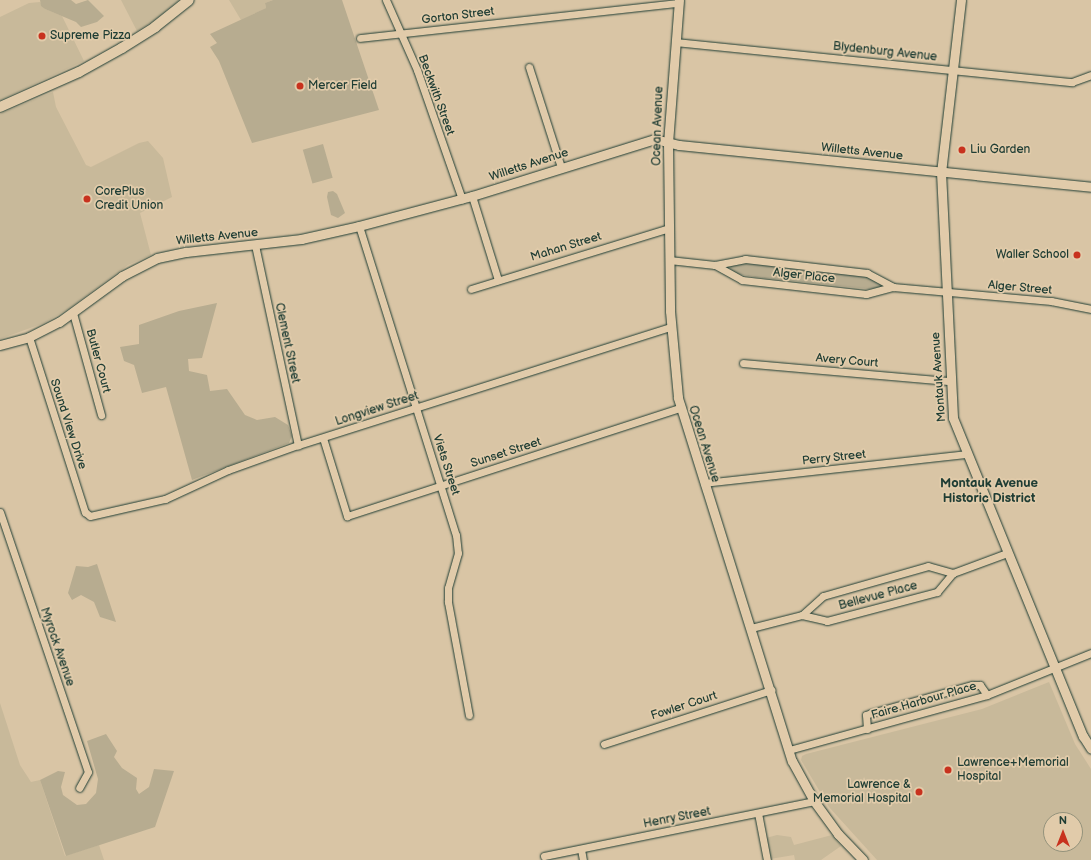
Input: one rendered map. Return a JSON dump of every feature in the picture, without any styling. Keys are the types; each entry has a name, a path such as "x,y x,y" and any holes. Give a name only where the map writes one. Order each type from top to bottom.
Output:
{"main road":[{"path":"0,107 79,72 122,48 171,16 189,0"}],"street":[{"name":"Beckwith Street","path":"386,0 417,70 462,199"},
{"name":"Montauk Avenue","path":"960,0 941,172 952,418 1083,736 1091,749"},
{"name":"Gorton Street","path":"360,38 679,2"},
{"name":"Ocean Avenue","path":"679,2 668,142 669,260 674,375 680,408 796,770 814,801 838,834 863,860"},
{"name":"Blydenburg Avenue","path":"675,42 1072,82 1091,74"},
{"path":"529,67 561,167"},
{"name":"Willetts Avenue","path":"0,345 29,337 73,313 122,276 149,261 175,253 255,245 314,237 462,199 650,140 1091,187"},
{"path":"472,196 498,280"},
{"name":"Viets Street","path":"359,226 456,535 458,553 448,588 448,602 469,715"},
{"name":"Mahan Street","path":"470,289 669,228"},
{"name":"Clement Street","path":"255,245 298,445"},
{"name":"Alger Place","path":"669,260 716,265 745,259 867,273 893,287"},
{"name":"Alger Place","path":"716,265 742,280 866,294 893,287 946,292"},
{"name":"Alger Street","path":"946,292 1051,302 1091,309"},
{"name":"Butler Court","path":"73,313 101,415"},
{"name":"Longview Street","path":"90,516 165,499 228,470 298,445 672,327"},
{"name":"Sound View Drive","path":"29,337 85,512 90,516"},
{"name":"Avery Court","path":"743,363 950,381"},
{"name":"Sunset Street","path":"323,438 347,516 680,408"},
{"name":"Perry Street","path":"704,483 966,454"},
{"name":"Myrock Avenue","path":"0,512 88,772 79,788"},
{"name":"Bellevue Place","path":"751,628 802,615 827,621 937,592 953,573 1007,553"},
{"name":"Bellevue Place","path":"802,615 823,596 928,566 953,573"},
{"name":"Faire Harbour Place","path":"789,750 987,695 1091,653"},
{"name":"Faire Harbour Place","path":"867,729 866,715 871,713 972,685 980,685 987,695"},
{"name":"Fowler Court","path":"604,744 771,690"},
{"name":"Henry Street","path":"544,856 814,801"},
{"path":"758,813 767,860"},
{"path":"581,849 583,860"}],"shaded area":[{"path":"40,0 71,0 76,4 88,0 104,16 97,22 81,27 76,22 45,9 41,6"},
{"path":"121,0 179,0 155,20 137,31"},
{"path":"229,0 273,0 265,3 266,8 241,20"},
{"name":"Mercer Field","path":"273,0 342,0 379,110 252,143 219,61 210,47 217,43 210,34 266,8 265,3"},
{"path":"40,2 45,9 62,16 84,61 0,100 0,17 29,3"},
{"path":"53,92 56,107 86,165 91,167 139,143 148,141 163,158 172,197 140,213 151,255 128,265 68,309 44,323 0,339 0,114"},
{"path":"323,144 333,178 312,183 303,150"},
{"path":"333,191 337,194 345,213 338,218 331,215 327,197 328,192"},
{"path":"750,262 870,277 881,282 881,287 869,289 755,277 737,274 730,269 731,263"},
{"path":"217,303 202,358 188,359 189,371 207,375 210,391 227,389 245,415 257,420 275,417 288,425 292,436 289,443 192,480 166,387 142,393 134,365 124,361 120,347 139,344 139,325 179,311"},
{"path":"97,564 116,622 100,617 94,602 81,595 72,600 68,593 76,566 88,567"},
{"name":"Lawrence+Memorial Hospital","path":"1049,682 1075,744 1091,769 1091,860 877,860 829,807 801,760 802,756 982,709"},
{"path":"0,703 20,765 31,782 40,780 65,856 99,845 104,860 0,860"},
{"path":"106,734 117,751 114,757 122,768 137,778 136,789 139,794 149,787 154,769 174,771 155,827 66,856 40,780 58,771 65,772 61,787 63,795 77,805 86,804 96,793 98,779 87,741"},
{"path":"777,835 791,837 794,845 832,835 841,846 821,860 795,860 794,855 770,859 766,838"}],"place":[{"name":"Supreme Pizza","path":"42,36"},
{"name":"Mercer Field","path":"300,86"},
{"name":"Liu Garden","path":"962,150"},
{"name":"CorePlus Credit Union","path":"87,199"},
{"name":"Waller School","path":"1077,255"},
{"name":"Lawrence+Memorial Hospital","path":"948,770"},
{"name":"Lawrence & Memorial Hospital","path":"919,792"}],"district":[{"name":"Montauk Avenue Historic District","path":"989,492"}]}
